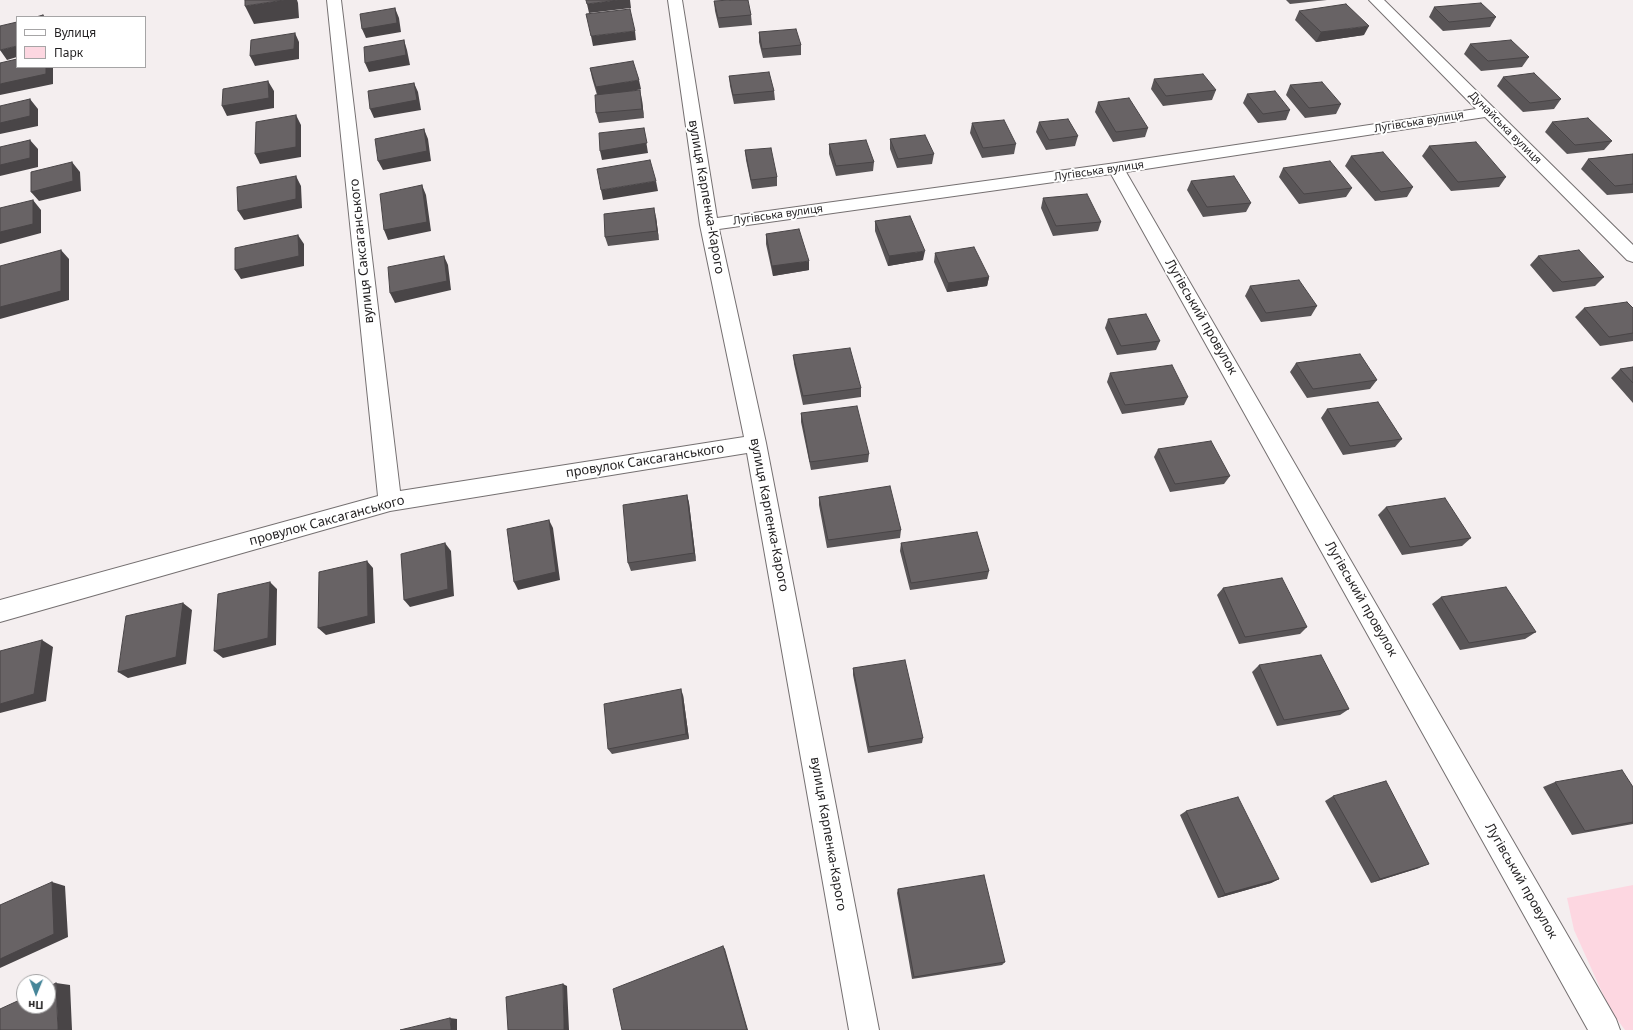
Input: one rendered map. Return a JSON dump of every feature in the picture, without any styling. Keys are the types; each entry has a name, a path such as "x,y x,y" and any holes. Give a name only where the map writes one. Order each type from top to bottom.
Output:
{"street":[{"name":"вулиця Саксаганського","path":"334,0 390,502"},
{"name":"вулиця Карпенка-Карого","path":"675,0 709,225 756,443 864,1030"},
{"name":"Дунайська вулиця","path":"1376,0 1633,256"},
{"name":"Лугівська вулиця","path":"709,225 1116,168 1488,112"},
{"name":"Лугівський провулок","path":"1116,168 1605,1030"},
{"name":"провулок Саксаганського","path":"0,611 390,502 756,443"}],"green space":[{"path":"1633,885 1633,1030 1625,1030 1610,1010 1574,930 1567,898"}],"building":[{"path":"245,0 284,0 245,6"},
{"path":"586,0 618,0 587,4"},
{"path":"748,0 751,15 718,18 714,1"},
{"path":"1481,3 1496,17 1449,22 1434,7"},
{"path":"1346,4 1369,26 1321,32 1299,11"},
{"path":"395,8 397,23 362,29 360,14"},
{"path":"630,9 635,31 591,36 586,14"},
{"path":"16,22 16,46 0,50 0,26"},
{"path":"796,29 801,45 762,49 759,32"},
{"path":"295,33 294,49 250,56 251,40"},
{"path":"404,40 406,55 365,63 364,47"},
{"path":"1511,40 1529,57 1488,61 1470,44"},
{"path":"16,59 16,68 46,68 46,74 0,84 0,63"},
{"path":"633,61 639,80 596,87 590,68"},
{"path":"769,72 774,91 733,95 729,76"},
{"path":"1534,73 1561,99 1530,103 1503,77"},
{"path":"1203,74 1216,90 1166,96 1154,79"},
{"path":"268,81 269,98 222,106 223,89"},
{"path":"1322,82 1341,104 1309,108 1290,85"},
{"path":"414,83 417,100 370,109 368,91"},
{"path":"640,90 642,109 596,113 595,95"},
{"path":"1275,91 1290,110 1263,114 1247,94"},
{"path":"1129,98 1148,128 1116,132 1098,102"},
{"path":"30,99 30,116 0,123 0,106"},
{"path":"296,115 296,147 255,154 256,122"},
{"path":"1588,118 1612,141 1575,145 1552,122"},
{"path":"1068,119 1078,136 1049,140 1039,122"},
{"path":"1004,120 1016,144 983,148 972,123"},
{"path":"644,128 647,143 600,151 599,133"},
{"path":"424,129 427,151 378,161 375,139"},
{"path":"925,135 934,154 898,159 890,139"},
{"path":"30,140 30,158 0,165 0,147"},
{"path":"866,140 874,162 836,166 829,144"},
{"path":"1476,142 1506,177 1458,182 1429,146"},
{"path":"771,148 777,177 751,180 745,150"},
{"path":"1383,152 1413,187 1381,192 1351,156"},
{"path":"1633,154 1633,184 1615,186 1588,159"},
{"path":"650,160 656,181 601,190 597,169"},
{"path":"1330,161 1352,188 1304,194 1283,168"},
{"path":"72,162 73,181 31,192 31,172"},
{"path":"296,176 296,199 238,211 237,187"},
{"path":"1234,176 1251,203 1207,207 1191,181"},
{"path":"422,185 427,222 384,230 380,194"},
{"path":"1087,194 1101,222 1056,226 1043,198"},
{"path":"33,200 33,224 0,232 0,208"},
{"path":"654,208 657,231 605,237 604,214"},
{"path":"910,216 925,251 889,256 875,221"},
{"path":"799,229 809,261 772,266 766,234"},
{"path":"298,235 299,256 235,270 235,248"},
{"path":"974,247 989,277 948,283 935,253"},
{"path":"61,250 61,291 0,307 0,266"},
{"path":"1579,250 1604,277 1562,282 1538,256"},
{"path":"444,256 447,281 390,293 388,267"},
{"path":"1299,280 1317,306 1266,313 1250,286"},
{"path":"1627,302 1633,308 1633,333 1609,337 1584,308"},
{"path":"1146,314 1160,341 1121,346 1108,319"},
{"path":"850,348 861,388 803,396 793,355"},
{"path":"1360,354 1377,380 1313,389 1296,363"},
{"path":"1172,365 1188,397 1125,405 1110,373"},
{"path":"1633,367 1633,383 1620,369"},
{"path":"1378,402 1402,439 1350,446 1327,409"},
{"path":"857,406 869,454 810,462 801,413"},
{"path":"1211,441 1230,476 1175,484 1158,449"},
{"path":"890,486 901,530 828,540 819,497"},
{"path":"687,495 694,553 628,563 623,505"},
{"path":"1445,498 1471,538 1410,547 1386,507"},
{"path":"549,520 556,572 514,582 507,529"},
{"path":"977,532 989,571 911,583 901,543"},
{"path":"445,543 448,589 404,600 401,554"},
{"path":"367,561 368,616 318,628 319,572"},
{"path":"1282,578 1307,627 1245,637 1223,588"},
{"path":"270,582 268,638 214,651 218,594"},
{"path":"1506,587 1536,632 1469,643 1441,597"},
{"path":"183,603 176,657 118,672 126,616"},
{"path":"42,640 34,694 0,704 0,651"},
{"path":"1321,655 1349,709 1284,720 1259,665"},
{"path":"905,660 923,738 869,747 853,668"},
{"path":"681,689 686,734 608,749 604,704"},
{"path":"1622,770 1633,787 1633,822 1585,831 1555,782"},
{"path":"1386,781 1429,864 1380,879 1333,796"},
{"path":"1238,797 1279,879 1225,894 1186,811"},
{"path":"984,875 1005,962 914,977 898,889"},
{"path":"52,882 54,934 0,959 0,905"},
{"path":"723,946 747,1030 622,1030 613,989"},
{"path":"56,983 58,1030 0,1030 0,1009 16,1002 16,1014 56,1014"},
{"path":"563,984 564,1030 508,1030 506,997"},
{"path":"450,1018 451,1030 400,1030"}]}
